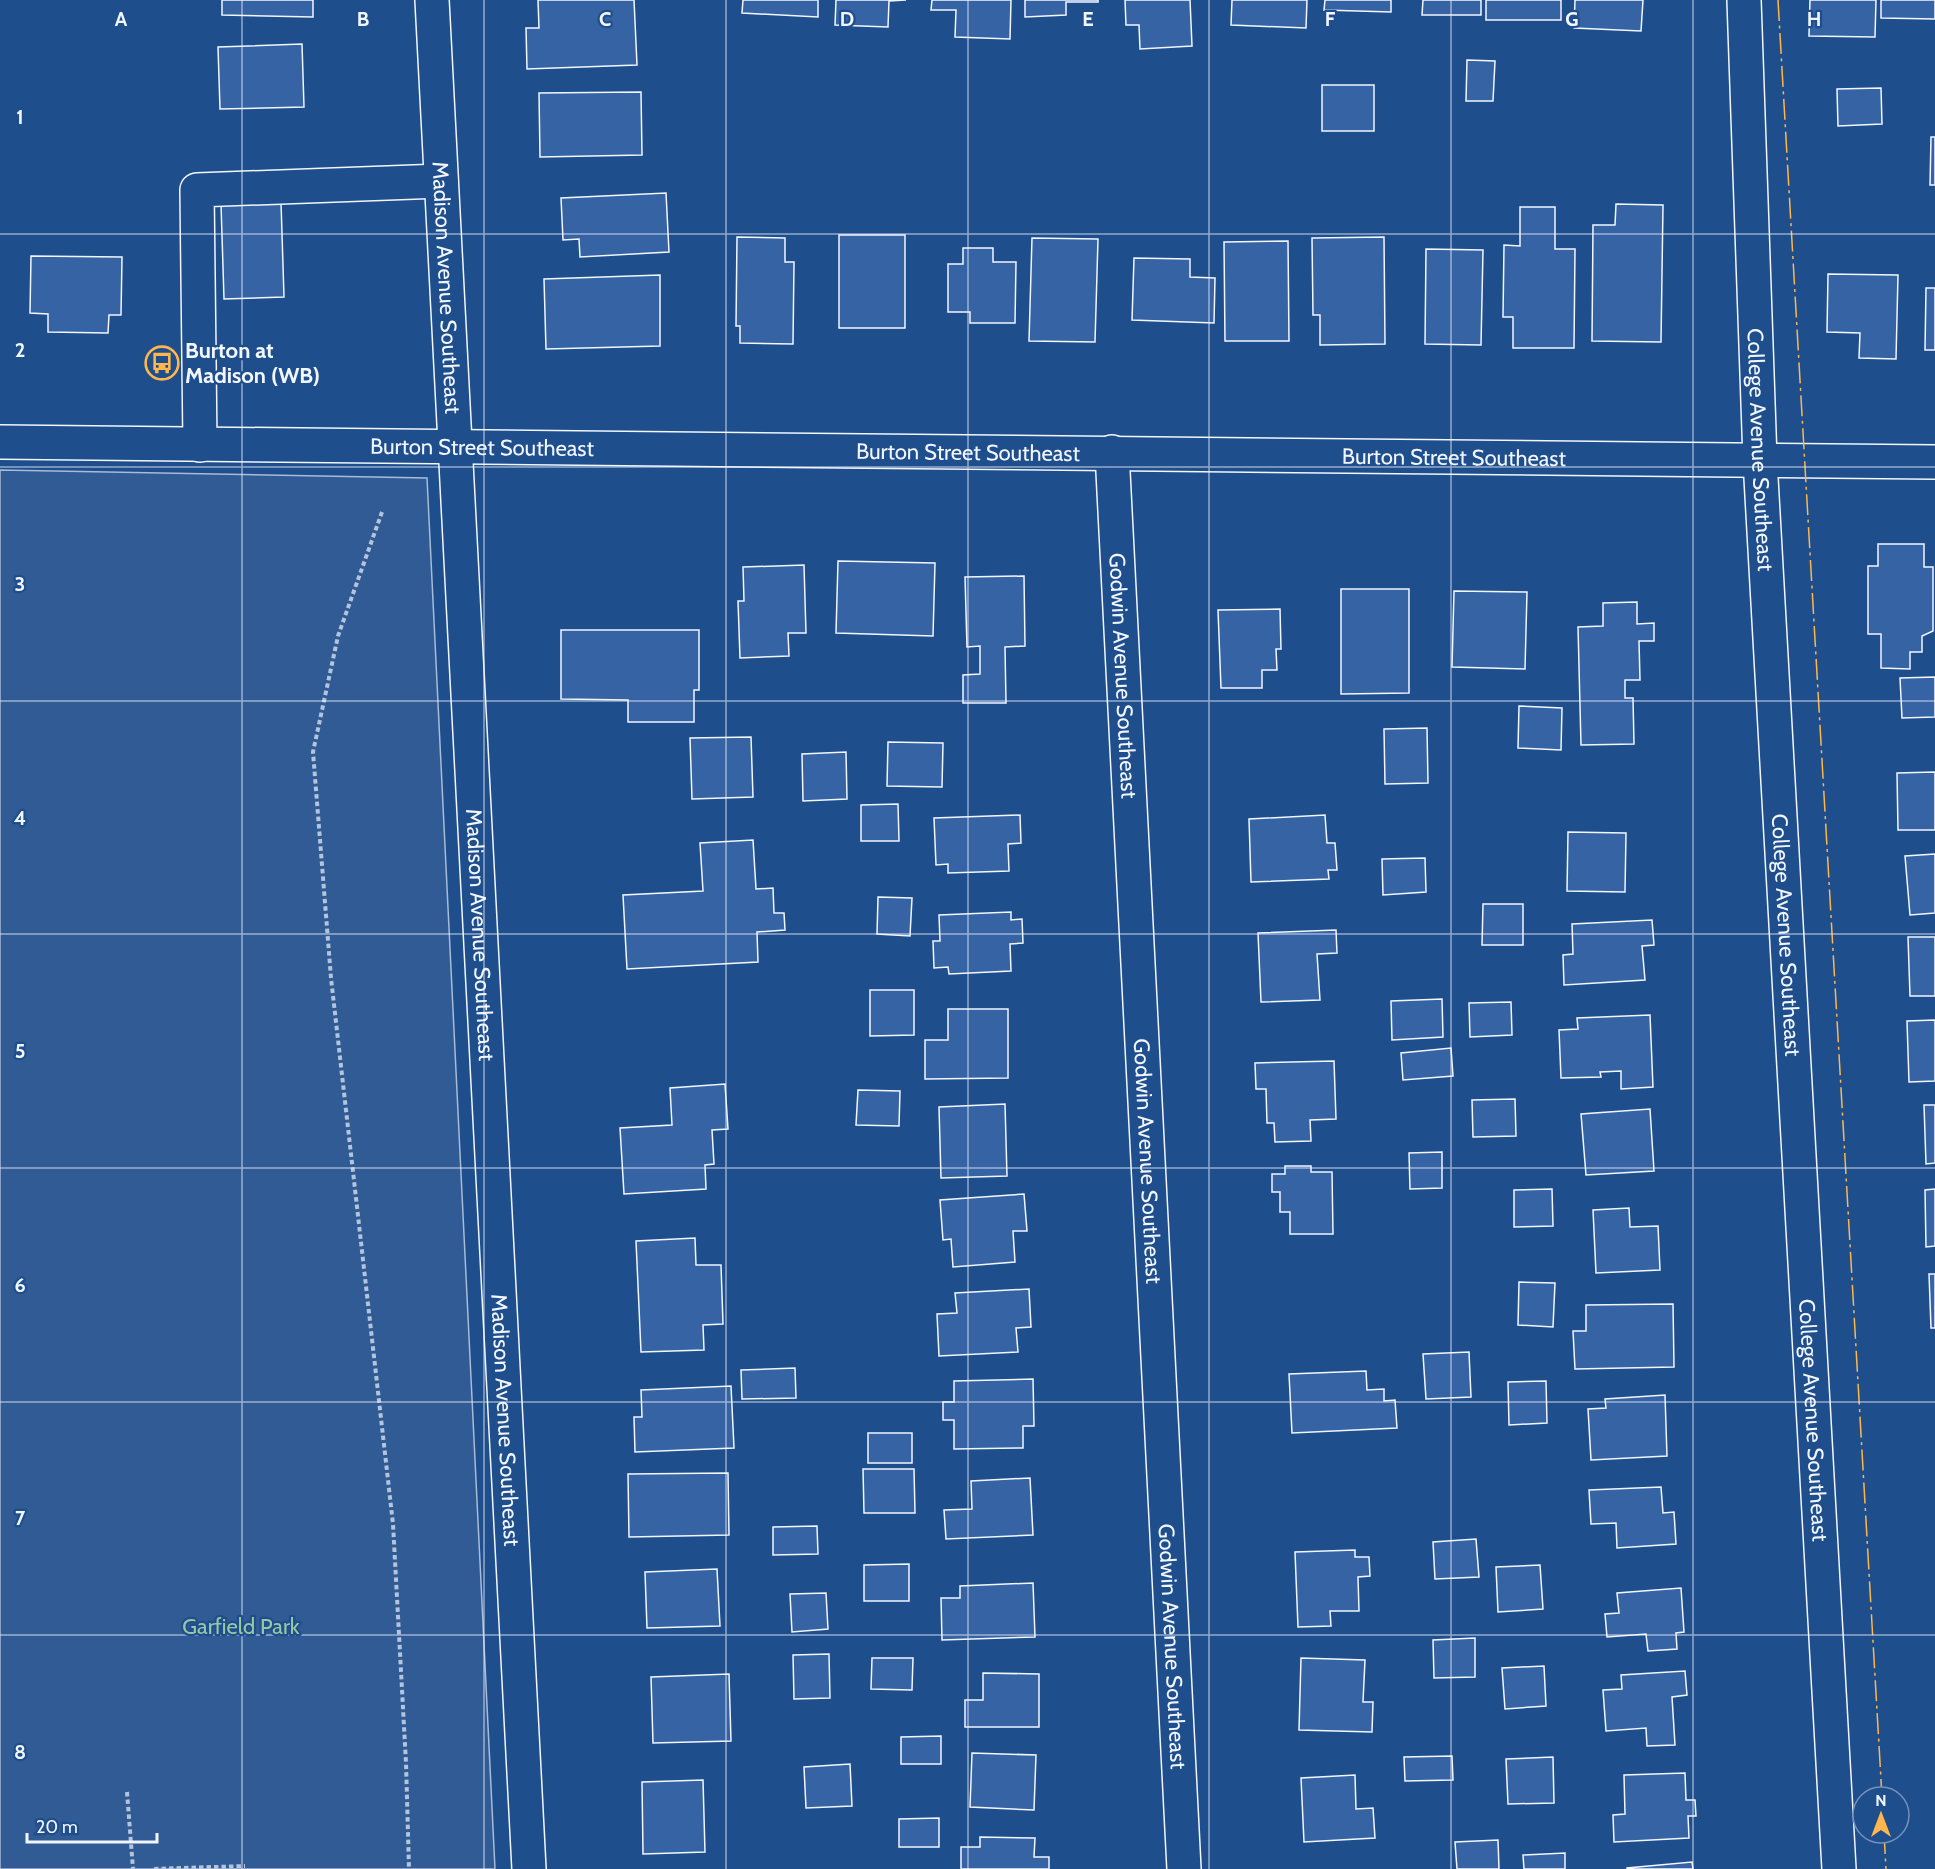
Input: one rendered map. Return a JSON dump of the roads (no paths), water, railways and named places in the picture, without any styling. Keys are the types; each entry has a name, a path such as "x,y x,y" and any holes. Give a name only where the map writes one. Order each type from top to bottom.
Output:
{"street":[{"name":"Madison Avenue Southeast","path":"432,0 529,1869"},
{"name":"College Avenue Southeast","path":"1744,0 1760,460 1839,1869"},
{"path":"200,445 196,190 441,181"},
{"name":"Burton Street Southeast","path":"0,442 1935,462"},
{"name":"Godwin Avenue Southeast","path":"1112,452 1185,1869"}],"place":[{"name":"Burton at Madison (WB)","path":"162,363"}],"park label":[{"name":"Garfield Park","path":"241,1626"}]}
